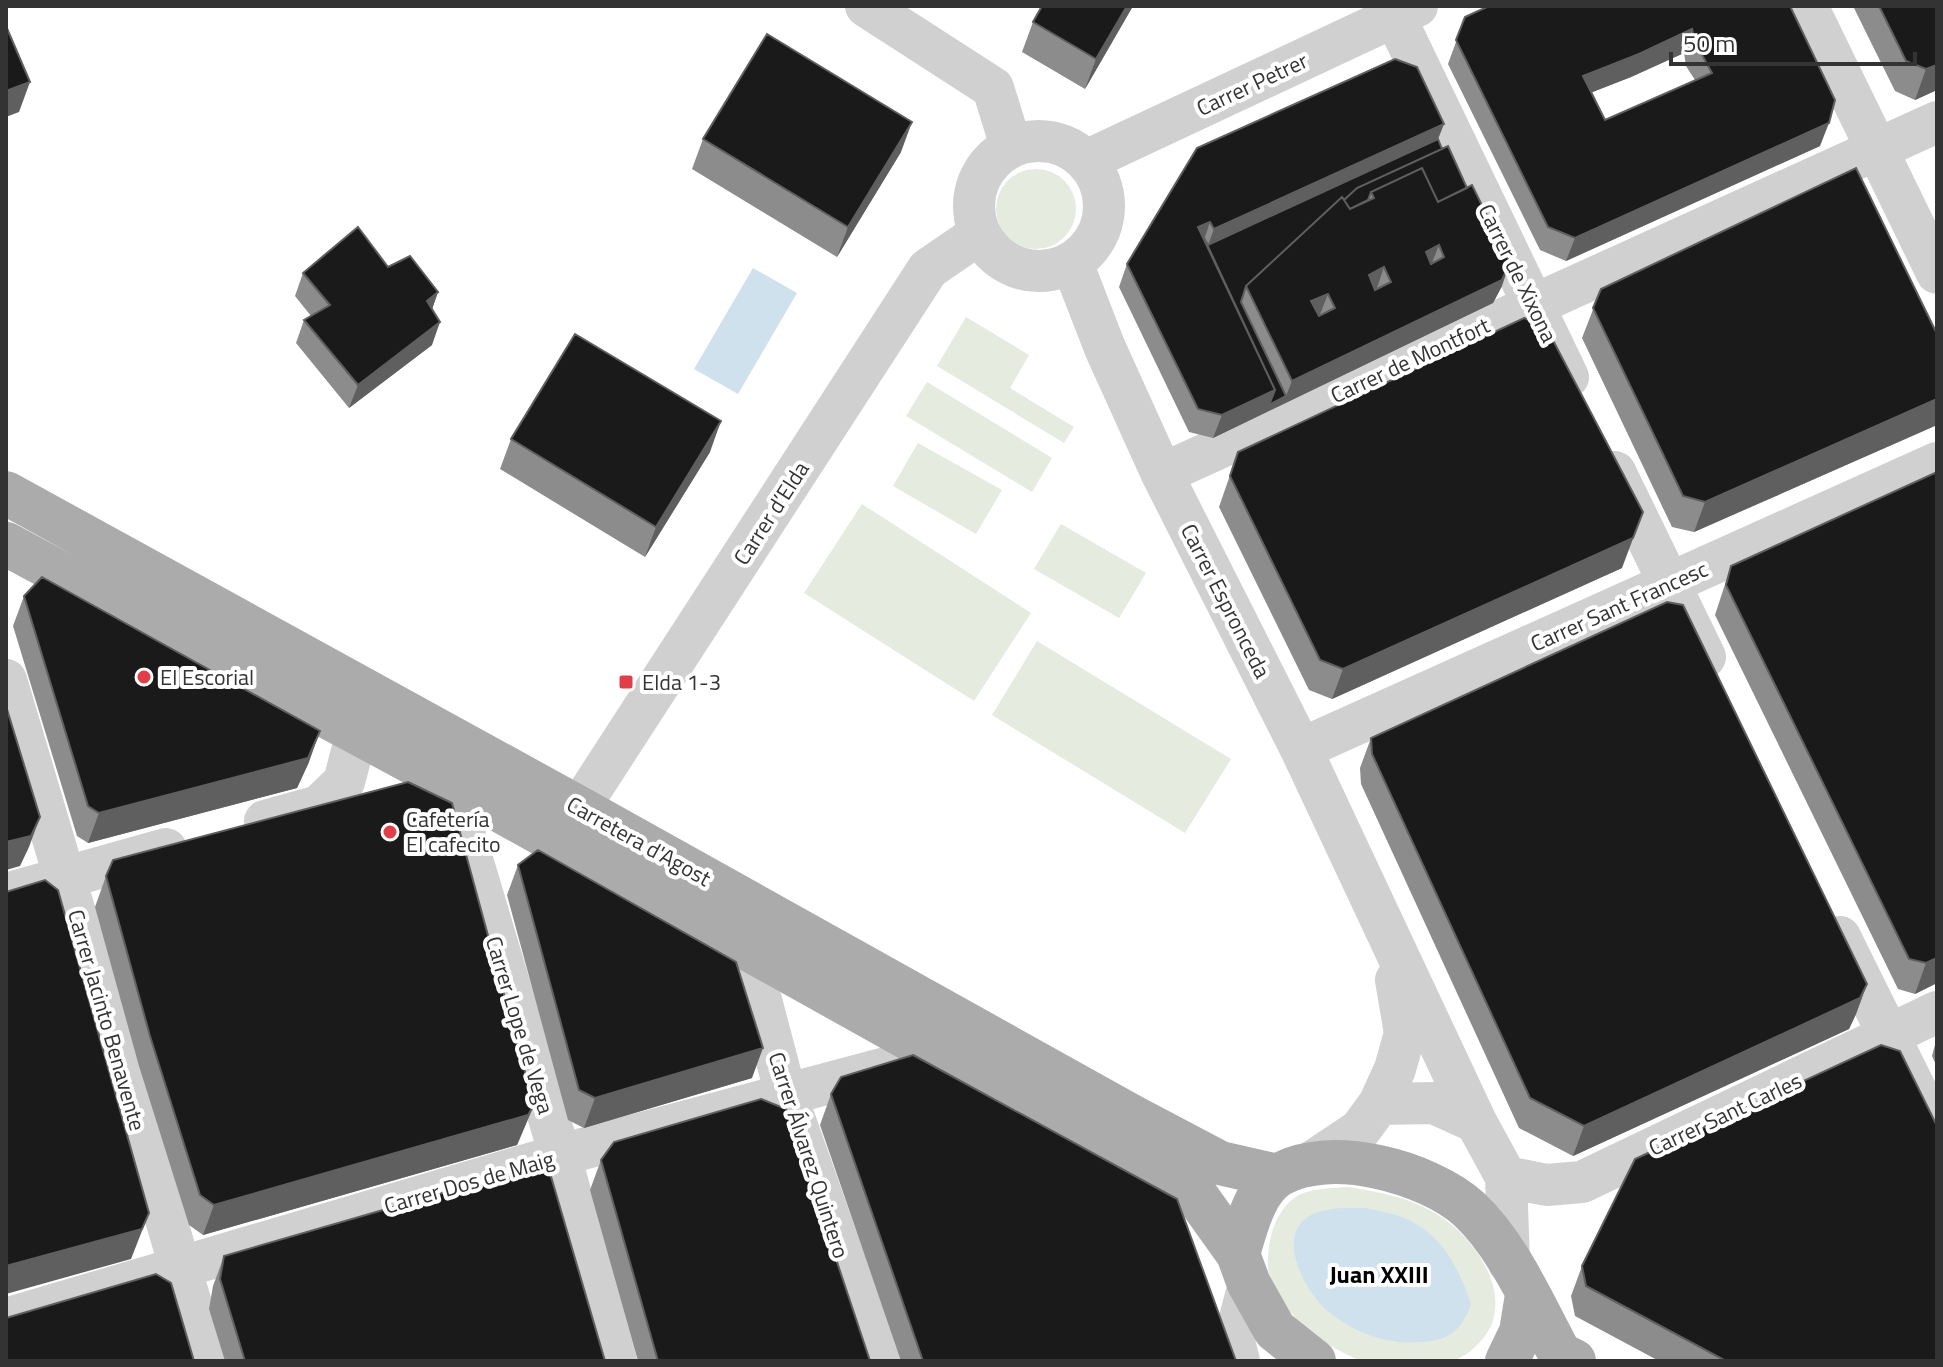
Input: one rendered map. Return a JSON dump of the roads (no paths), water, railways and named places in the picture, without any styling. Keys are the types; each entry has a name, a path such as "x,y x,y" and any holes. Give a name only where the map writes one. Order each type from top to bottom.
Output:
{"main road":[{"name":"Carretera d'Agost","path":"6,493 570,826 1220,1163 1293,1170 1357,1164 1401,1173 1444,1190 1470,1210 1518,1279"},
{"name":"Carretera d'Agost","path":"6,544 449,782 570,826 747,947 933,1052 1153,1166 1198,1198 1243,1269 1275,1330 1314,1361"},
{"path":"1243,1269 1253,1206 1293,1170"},
{"path":"1507,1361 1521,1332 1518,1279"},
{"path":"1518,1279 1560,1354 1574,1361"}],"street":[{"path":"866,6 993,88 1011,146"},
{"path":"1807,6 1937,273"},
{"name":"Carrer Petrer","path":"1086,161 1406,12"},
{"name":"Carrer de Xixona","path":"1406,12 1533,304 1723,696"},
{"name":"Carrer de Montfort","path":"1162,474 1937,122"},
{"path":"1030,141 1051,141 1070,148 1086,161 1100,180 1105,203 1102,227 1090,248 1072,263 1052,271 1030,272 1009,265 991,252 979,234 973,209 977,184 990,162 1011,146 1030,141"},
{"name":"Carrer d’Elda","path":"570,826 928,269 979,234"},
{"name":"Carrer Espronceda","path":"1072,263 1105,348 1162,474 1301,749 1476,1122 1506,1177 1518,1279"},
{"name":"Carrer Sant Francesc","path":"1301,749 1937,463"},
{"name":"Carrer Jacinto Benavente","path":"6,680 208,1361"},
{"path":"6,894 319,806 344,782 357,732"},
{"name":"Carrer Lope de Vega","path":"449,782 560,1155 616,1361"},
{"path":"1825,905 1937,1133"},
{"name":"Carrer Espronceda","path":"1293,1170 1360,1130 1379,1104 1395,1069 1405,1033 1389,936"},
{"name":"Carrer Álvarez Quintero","path":"747,947 786,1095 880,1361"},
{"name":"Carrer Sant Carles","path":"1506,1177 1547,1185 1582,1182 1937,1012"},
{"name":"Carrer Dos de Maig","path":"6,1319 560,1155 905,1063 933,1052"},
{"path":"1379,1104 1434,1103 1476,1122"},
{"path":"1239,1361 1234,1341 1243,1269"}],"water":[{"path":"753,268 797,293 738,394 694,369"},
{"path":"1365,1208 1416,1224 1447,1253 1471,1305 1463,1322 1453,1333 1421,1342 1397,1342 1373,1336 1351,1327 1330,1313 1309,1290 1296,1259 1294,1243 1297,1229 1306,1218 1322,1211"}],"place":[{"name":"El Escorial","path":"144,677"},
{"name":"Elda 1-3","path":"626,682"},
{"name":"Cafetería El cafecito","path":"390,832"}],"district":[{"name":"Juan XXIII","path":"1379,1275"}]}
